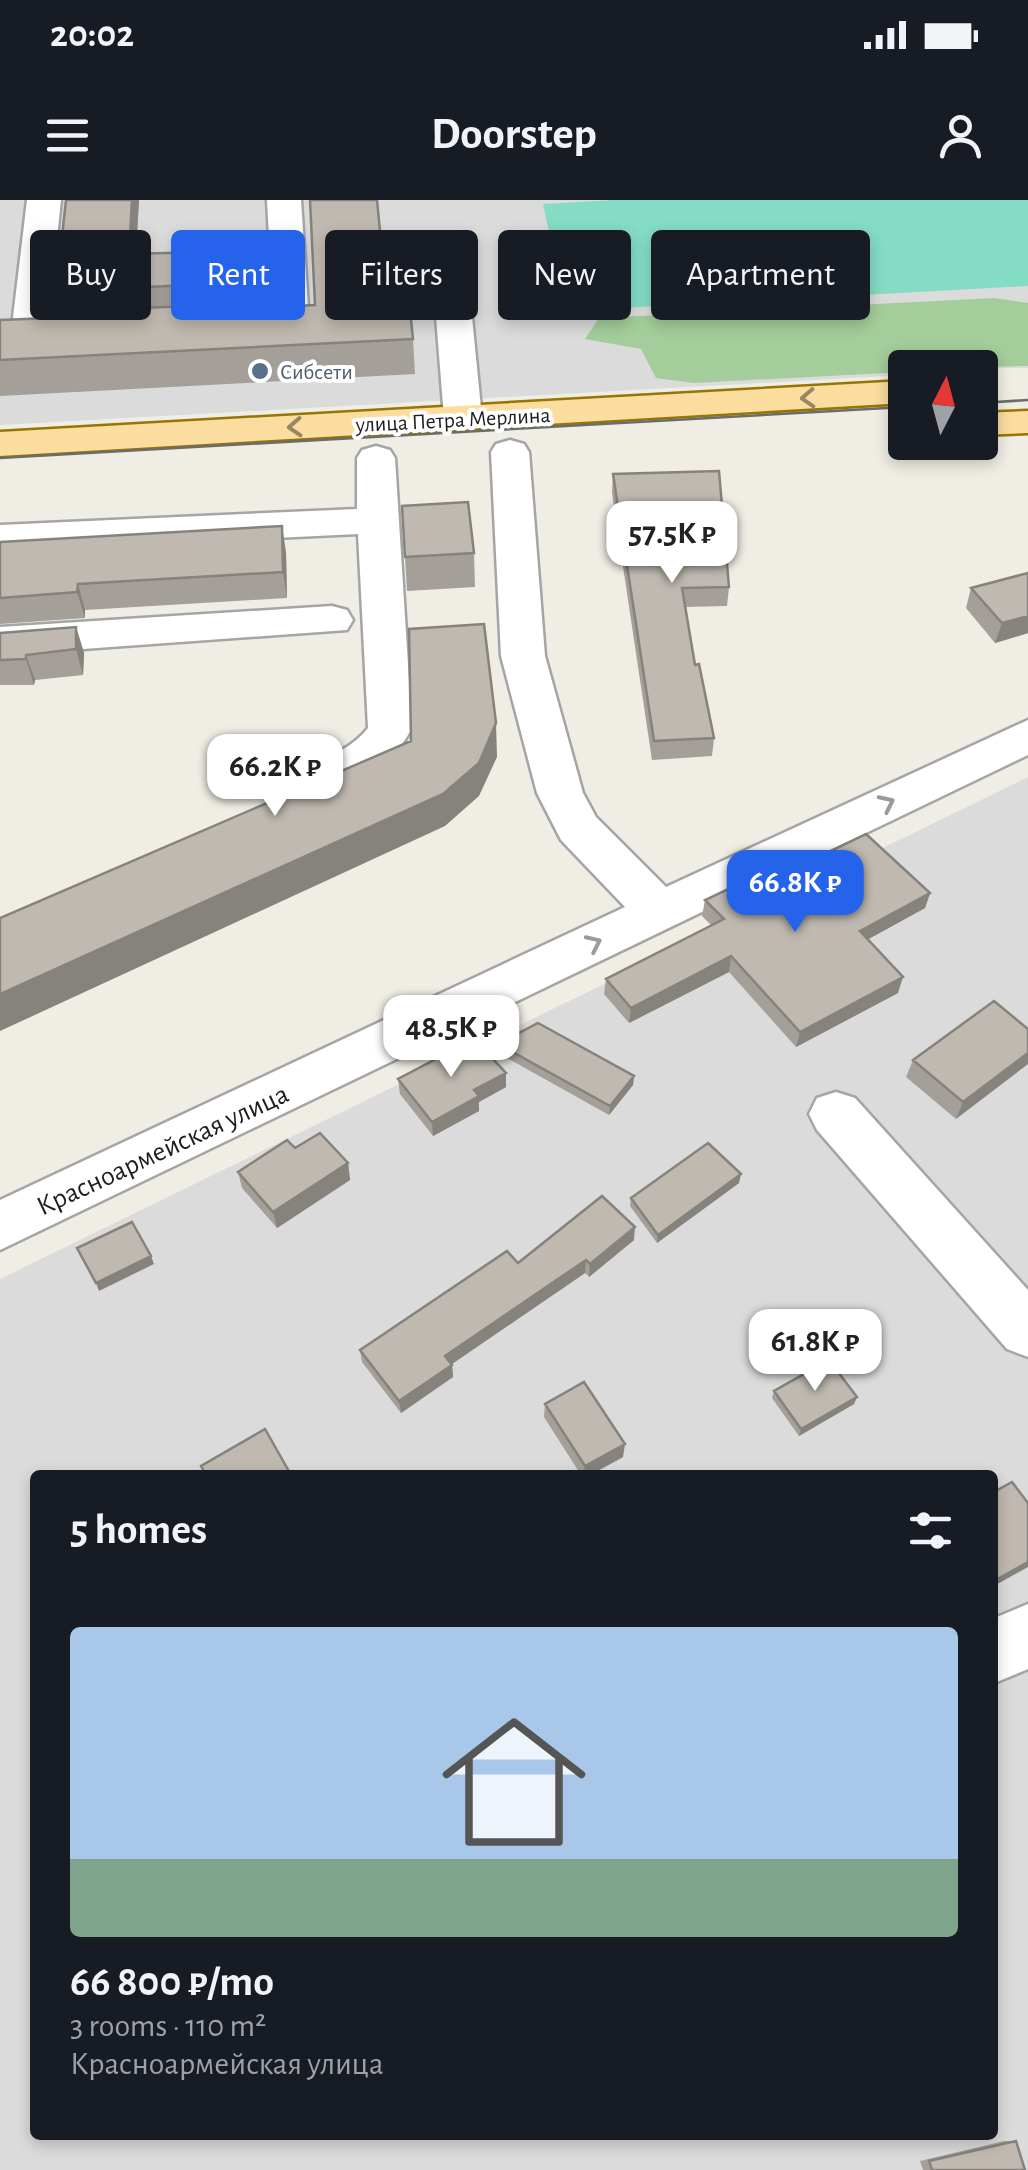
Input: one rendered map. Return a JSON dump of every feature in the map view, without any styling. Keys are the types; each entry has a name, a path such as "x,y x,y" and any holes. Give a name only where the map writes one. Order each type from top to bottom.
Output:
{"main road":[{"name":"улица Петра Мерлина","path":"0,479 376,458 888,394"},
{"name":"улица Петра Мерлина","path":"0,444 463,418 528,439"},
{"path":"998,423 1028,422"}],"street":[{"path":"44,200 15,334 67,332"},
{"path":"198,326 291,322 284,200"},
{"path":"454,320 463,418"},
{"path":"528,439 523,656 560,793 589,842 660,912"},
{"path":"254,812 363,762 382,746 390,728 376,458"},
{"path":"0,538 377,521"},
{"path":"0,640 332,620"},
{"name":"Красноармейская улица","path":"0,1226 1028,736"},
{"path":"836,1114 1028,1331"},
{"path":"998,1649 1028,1636"}],"shaded area":[{"path":"0,200 1028,200 1028,368 998,368 998,350 888,350 888,376 0,425"},
{"path":"1028,777 1028,2170 0,2170 0,1279"}],"green space":[{"path":"614,200 1028,200 1028,286 870,295 870,230 651,230 651,306 631,307 631,230 549,230 543,204"},
{"path":"995,298 1028,303 1028,366 998,366 998,350 888,350 888,373 694,383 656,378 641,349 585,339 598,320 651,315 651,320 870,320 870,304"}],"building":[{"path":"66,200 132,200 130,230 63,230"},
{"path":"310,200 377,200 380,230 325,230 325,320 411,320 413,339 0,360 0,320 151,320 151,308 171,307 171,320 305,320 305,305 315,305"},
{"path":"151,253 171,253 171,286 151,287"},
{"path":"719,471 729,587 682,588 695,665 699,664 714,738 654,741 613,474"},
{"path":"468,502 474,553 405,557 402,506"},
{"path":"282,526 283,572 78,584 77,592 0,598 0,542"},
{"path":"1028,573 1028,616 1002,623 971,588"},
{"path":"484,624 496,723 479,763 443,794 0,994 0,918 411,741 409,629"},
{"path":"76,627 76,649 0,660 0,633"},
{"path":"866,834 930,893 860,931 903,977 800,1032 731,956 631,1008 606,979 724,919 705,900 741,883 749,890"},
{"path":"994,1001 1028,1029 1028,1053 963,1102 913,1060"},
{"path":"538,1023 634,1076 610,1106 498,1044"},
{"path":"474,1039 506,1073 474,1090 479,1096 432,1122 398,1079"},
{"path":"320,1133 348,1163 273,1212 238,1172 287,1140 295,1148"},
{"path":"708,1143 741,1174 658,1235 631,1198"},
{"path":"602,1196 635,1227 590,1264 586,1260 445,1356 452,1365 399,1401 360,1350 507,1251 518,1263"},
{"path":"132,1222 151,1256 96,1283 77,1248"},
{"path":"829,1360 857,1397 801,1429 774,1391"},
{"path":"584,1382 625,1444 585,1466 545,1404"},
{"path":"265,1429 288,1470 203,1470 201,1466"},
{"path":"1012,1482 1028,1503 1028,1562 998,1579 998,1490"},
{"path":"1016,2141 1025,2170 932,2170 929,2161"}],"tram line":[{"path":"998,402 1028,400"},
{"path":"0,458 888,408"}],"place":[{"name":"Сибсети","path":"260,371"}]}
